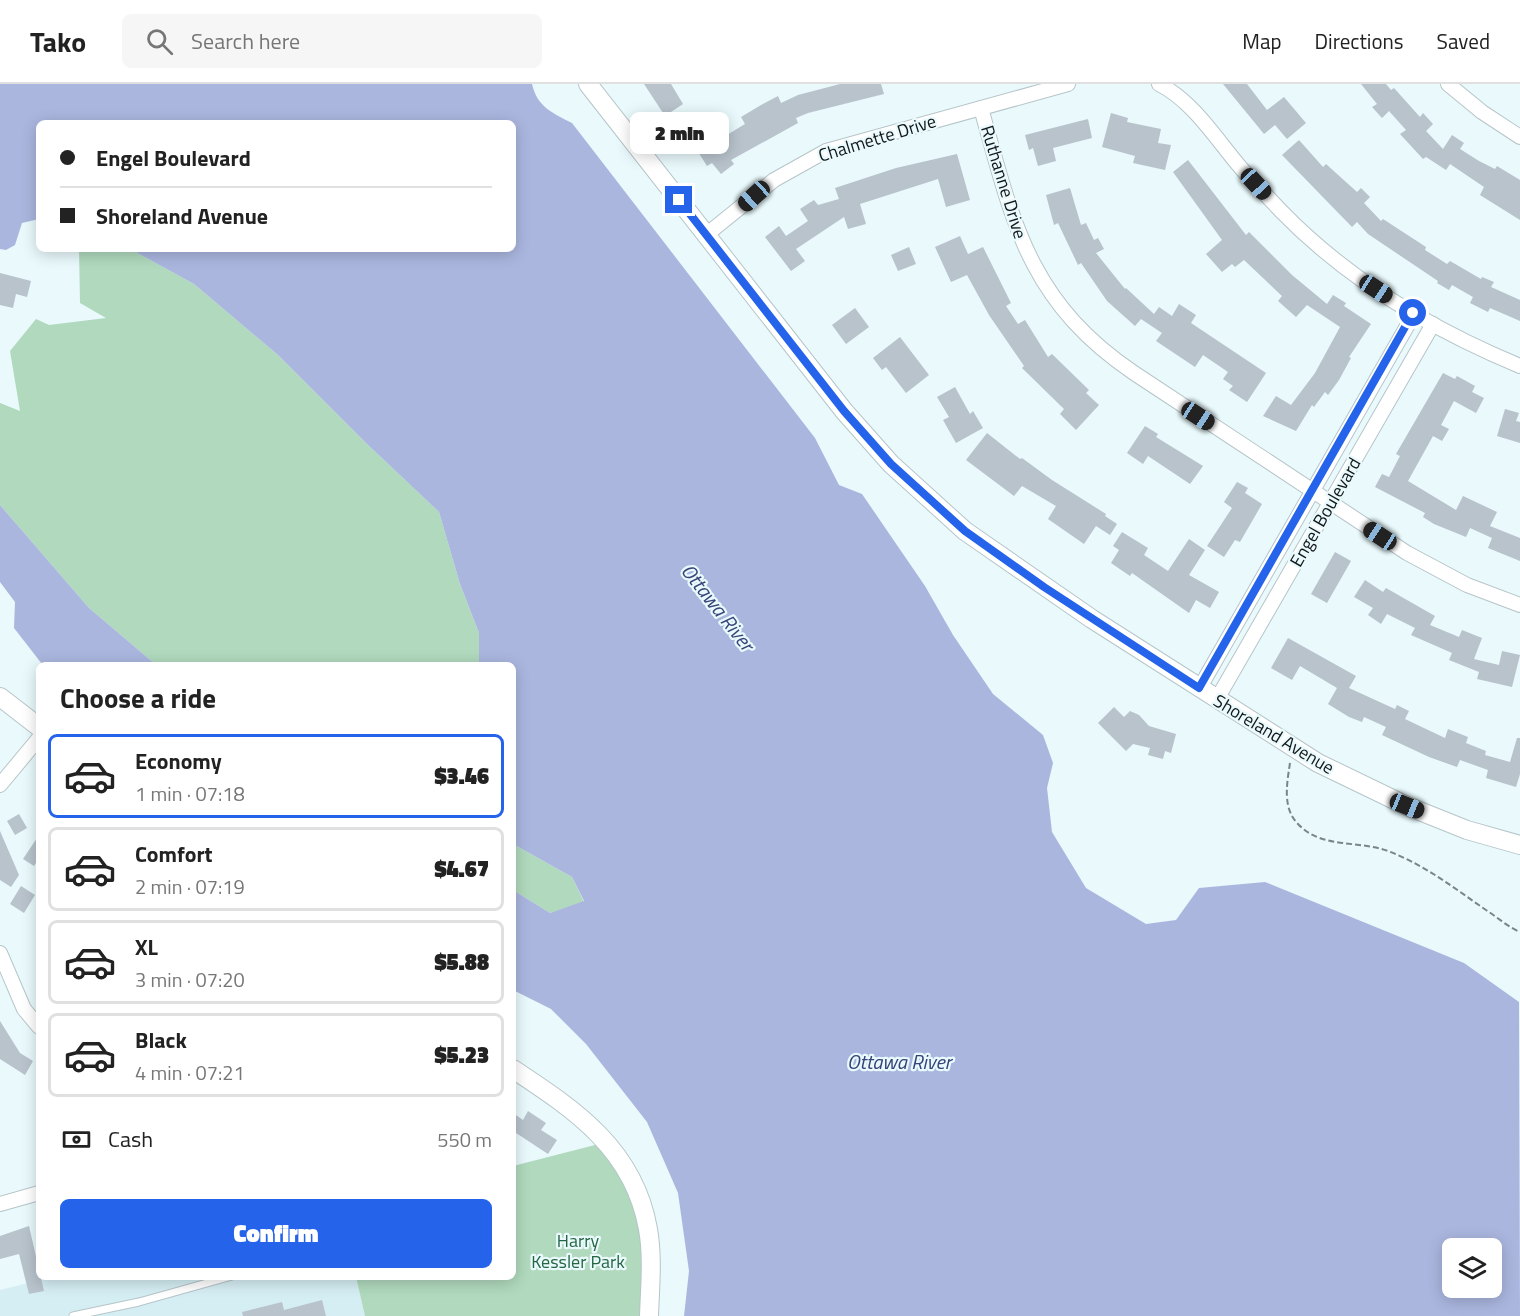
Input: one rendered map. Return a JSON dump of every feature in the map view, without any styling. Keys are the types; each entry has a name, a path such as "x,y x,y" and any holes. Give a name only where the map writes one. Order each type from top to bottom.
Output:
{"street":[{"name":"Shoreland Avenue","path":"588,84 844,411 891,464 965,531 1047,588 1294,749 1407,806 1467,830 1520,845"},
{"name":"Chalmette Drive","path":"706,235 774,180 837,147 1068,84"},
{"path":"1159,84 1185,102 1248,176 1303,231 1351,271 1414,314 1520,366"},
{"path":"1448,84 1482,112 1520,136"},
{"name":"Ruthanne Drive","path":"981,108 1013,222 1032,263 1070,317 1098,346 1125,367 1407,553 1467,585 1520,605"},
{"name":"Engel Boulevard","path":"1199,688 1414,314"},
{"name":"Engel Boulevard","path":"1217,699 1433,324"},
{"path":"0,697 36,725"},
{"path":"0,785 36,742"},
{"path":"0,953 24,1009 36,1023"},
{"path":"516,1070 572,1107 604,1137 626,1169 642,1205 648,1228 649,1316"},
{"path":"0,1204 36,1194"}],"lane":[{"path":"73,1316 139,1302 218,1280"}],"path":[{"path":"1294,749 1288,780 1288,806 1291,815 1304,829 1331,841 1385,850 1414,862 1520,932"}],"shaded area":[{"path":"41,1280 357,1280 365,1316 0,1316 0,1290"}],"green space":[{"path":"79,252 135,252 194,284 278,355 439,512 460,584 479,633 479,662 153,662 89,608 0,505 0,403 20,411 10,351 36,319 49,325 106,318 80,303"},
{"path":"516,846 572,877 584,902 550,913 516,892"},
{"name":"Harry Kessler Park","path":"599,1144 624,1181 638,1218 642,1250 640,1316 365,1316 357,1280 516,1280 516,1165"}],"water":[{"name":"Ottawa River","path":"0,84 532,84 542,104 572,123 815,438 839,485 862,494 925,586 953,635 993,694 1043,735 1053,763 1047,788 1052,832 1086,888 1146,924 1176,920 1199,888 1265,882 1464,963 1519,1002 1520,1316 684,1316 689,1271 678,1193 647,1122 586,1044 551,1009 516,992 516,892 550,913 584,901 572,877 516,846 516,662 479,662 479,633 460,584 439,512 278,355 194,284 135,252 516,252 516,120 36,120 36,220 22,223 15,245 6,250 0,249"},
{"path":"0,505 89,608 153,662 40,662 14,628 15,602 0,582"}],"building":[{"path":"644,84 671,84 683,104 665,116"},
{"path":"840,84 881,84 884,94 796,118 798,123 731,160 734,164 721,174 712,163 707,166 688,136 704,124 717,141 745,124 741,117 778,96 781,103 798,95"},
{"path":"1223,84 1247,84 1267,110 1284,97 1306,123 1287,139 1275,125 1264,134"},
{"path":"1361,84 1386,84 1391,90 1394,88 1420,117 1423,113 1433,124 1426,131 1443,149 1452,135 1464,143 1460,149 1479,161 1495,169 1497,166 1520,180 1520,220 1480,195 1484,187 1450,164 1446,170 1426,157 1423,159 1400,134 1406,130 1389,111 1382,118 1372,107 1377,104"},
{"path":"1111,113 1128,118 1127,122 1161,129 1158,143 1171,145 1165,170 1133,163 1135,156 1102,147"},
{"path":"1088,119 1092,138 1053,148 1056,161 1038,166 1033,148 1029,150 1025,135"},
{"path":"1299,140 1323,167 1326,164 1357,192 1361,188 1370,197 1364,203 1381,221 1383,219 1426,247 1425,250 1447,264 1450,261 1481,279 1482,277 1494,282 1491,287 1520,300 1520,321 1490,308 1488,312 1470,303 1473,297 1452,285 1449,290 1437,283 1438,281 1368,234 1357,222 1352,227 1282,155"},
{"path":"957,154 970,200 946,207 938,179 860,204 866,224 848,229 844,217 796,249 805,261 791,271 765,237 779,226 786,236 808,221 800,209 814,200 818,205 839,199 835,188 896,168"},
{"path":"1188,160 1246,235 1249,232 1292,275 1327,304 1333,295 1346,303 1344,306 1371,324 1349,357 1351,358 1339,380 1328,395 1325,392 1314,407 1312,405 1296,431 1263,416 1276,396 1291,405 1315,373 1340,327 1307,305 1296,317 1278,301 1282,296 1244,260 1235,267 1232,264 1222,272 1206,254 1222,240 1173,172"},
{"path":"1070,188 1081,225 1086,223 1094,240 1098,238 1104,249 1096,253 1125,289 1154,314 1159,307 1172,316 1179,304 1196,315 1191,323 1266,373 1247,402 1229,390 1233,386 1223,379 1228,372 1203,355 1195,367 1156,341 1162,333 1141,319 1135,326 1107,301 1081,263 1078,265 1058,223 1054,225 1046,195"},
{"path":"960,236 968,254 983,247 1011,303 1006,306 1018,324 1025,320 1048,357 1052,354 1089,390 1086,393 1099,405 1076,430 1060,414 1064,409 1022,368 1024,366 989,315 967,275 951,282 935,247"},
{"path":"909,247 916,264 898,271 891,255"},
{"path":"0,273 31,281 27,297 16,294 13,308 0,305"},
{"path":"855,308 869,327 846,344 832,325"},
{"path":"900,337 929,375 906,393 886,367 882,370 873,358"},
{"path":"1443,373 1455,379 1457,376 1475,386 1472,392 1484,398 1476,413 1454,401 1441,425 1449,429 1442,441 1433,436 1408,481 1456,510 1463,496 1497,512 1490,526 1520,538 1520,561 1488,548 1492,538 1470,528 1466,537 1434,524 1423,517 1425,513 1375,487 1382,474 1389,477 1400,456 1396,454"},
{"path":"955,387 970,414 973,411 983,428 956,443 943,420 949,417 937,397"},
{"path":"1505,409 1519,413 1516,421 1520,422 1520,443 1497,436"},
{"path":"1145,426 1158,434 1156,437 1203,466 1190,484 1148,456 1143,464 1127,453"},
{"path":"987,433 1020,459 1022,458 1106,514 1105,516 1117,524 1110,535 1096,526 1084,544 1048,519 1056,506 1022,486 1014,496 966,460"},
{"path":"1237,482 1248,488 1245,493 1262,504 1240,542 1235,540 1224,557 1207,546 1232,508 1224,502"},
{"path":"1122,532 1148,548 1144,555 1168,571 1189,539 1205,550 1189,575 1219,592 1210,608 1196,600 1189,613 1132,573 1130,576 1111,563 1119,550 1113,546"},
{"path":"1335,552 1351,561 1327,603 1311,594"},
{"path":"1365,580 1383,592 1386,588 1435,616 1430,625 1459,637 1462,630 1482,638 1474,659 1499,665 1502,651 1520,655 1512,687 1477,679 1479,672 1449,660 1452,653 1411,635 1415,628 1387,614 1381,624 1368,615 1373,608 1354,597"},
{"path":"1288,638 1356,676 1349,688 1395,709 1397,705 1409,711 1405,719 1445,738 1448,729 1468,737 1466,743 1486,751 1485,755 1510,762 1517,738 1520,738 1520,774 1516,787 1486,778 1488,770 1460,760 1457,767 1429,757 1382,735 1386,727 1364,717 1362,722 1349,717 1328,704 1337,688 1300,666 1292,680 1271,668"},
{"path":"1114,707 1124,717 1130,711 1139,715 1149,726 1176,734 1171,753 1165,751 1163,759 1148,755 1150,748 1133,744 1126,751 1098,723"},
{"path":"19,814 27,828 15,835 7,821"},
{"path":"0,831 19,875 11,887 0,880"},
{"path":"36,840 34,866 23,859"},
{"path":"21,886 35,895 24,913 10,904"},
{"path":"0,1021 20,1053 33,1061 25,1075 0,1059"},
{"path":"528,1111 546,1123 541,1130 557,1140 548,1154 516,1133 516,1115 523,1120"},
{"path":"29,1226 36,1256 36,1280 41,1280 44,1291 29,1294 19,1254 0,1259 0,1236"},
{"path":"322,1300 326,1316 243,1316 242,1312 282,1302 284,1310"}],"route":[{"path":"679,200 844,411 891,464 965,531 1044,587 1199,688 1413,313"}]}
